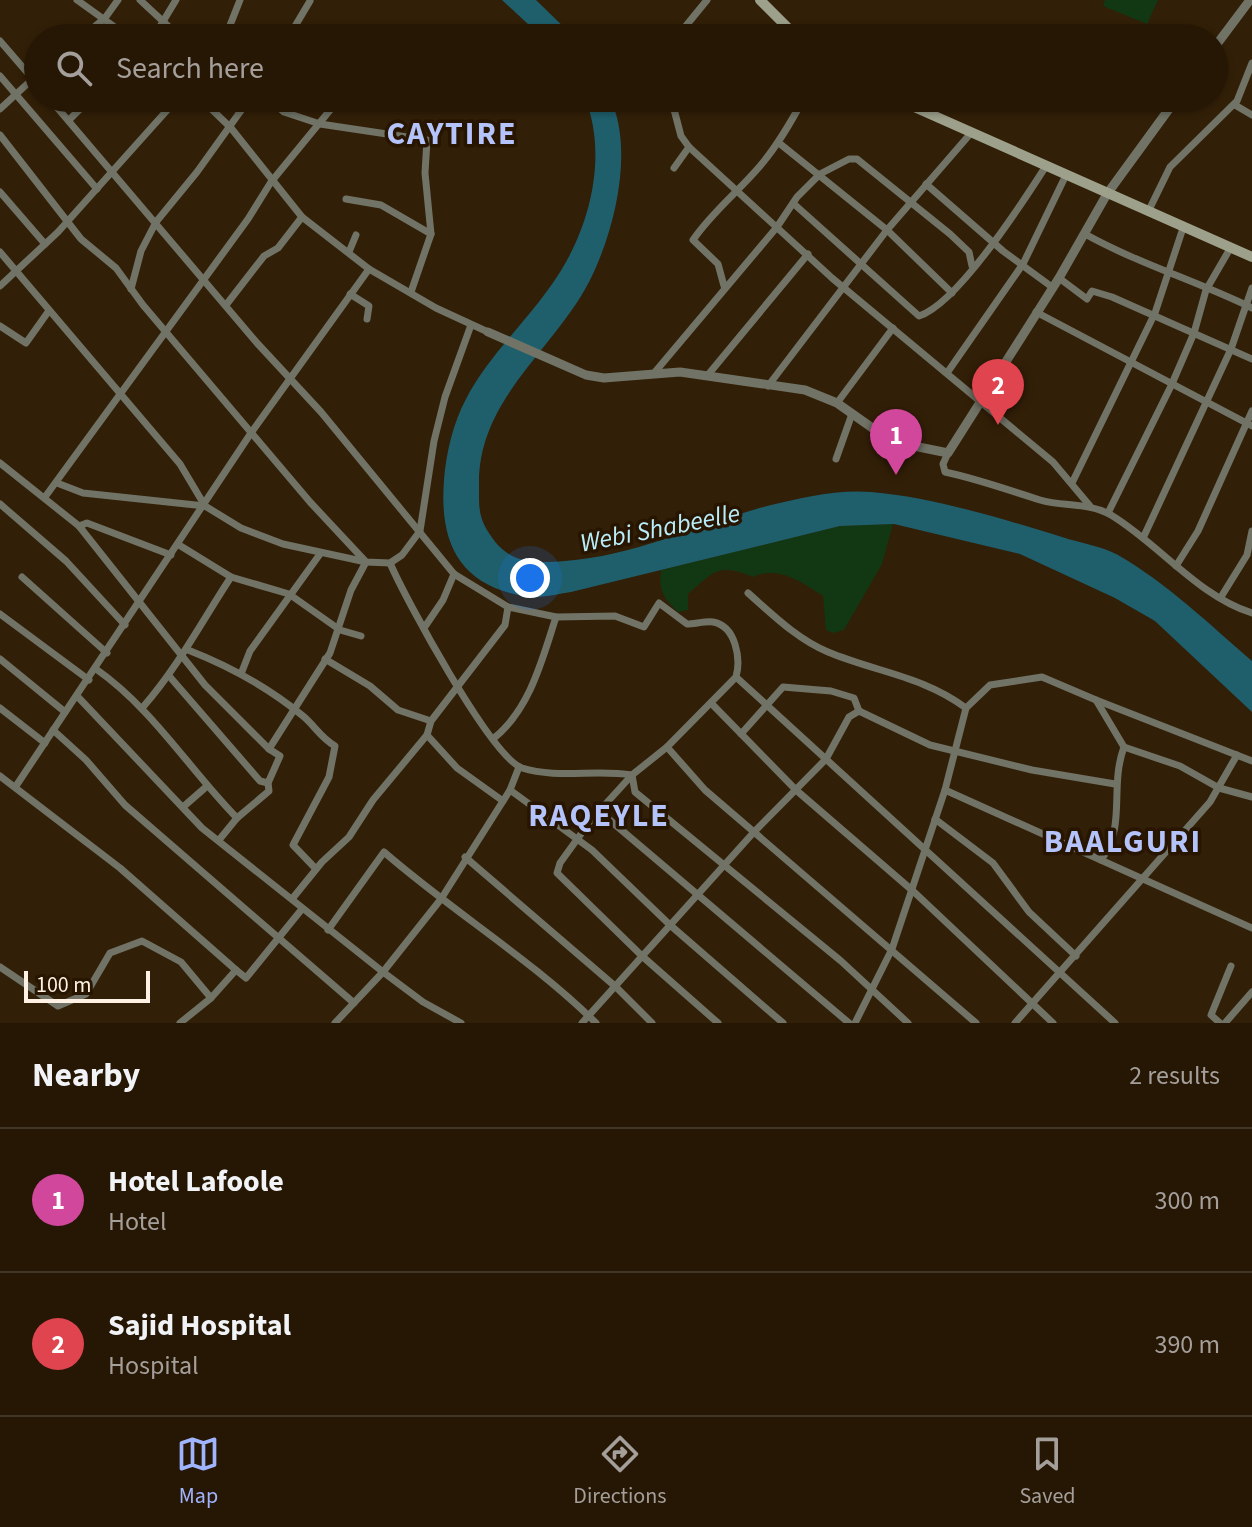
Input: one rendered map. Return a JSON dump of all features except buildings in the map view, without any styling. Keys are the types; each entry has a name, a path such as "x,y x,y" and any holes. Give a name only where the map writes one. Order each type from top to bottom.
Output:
{"main road":[{"path":"760,0 784,24"},
{"path":"925,112 1252,257"}],"street":[{"path":"77,0 112,24"},
{"path":"98,24 118,0"},
{"path":"140,0 169,24"},
{"path":"162,24 176,0"},
{"path":"231,24 240,0"},
{"path":"687,24 707,0"},
{"path":"1228,29 1250,0"},
{"path":"296,24 310,1"},
{"path":"0,41 24,66"},
{"path":"1228,112 1235,105 1252,63"},
{"path":"0,76 24,104"},
{"path":"0,109 24,89"},
{"path":"1235,105 1252,115"},
{"path":"31,112 97,189"},
{"path":"62,112 290,376 454,574 508,607 556,617 615,616 644,627 659,603 663,603 687,624 714,622 729,631 740,661 736,677 667,747 632,775 599,811 557,873 642,956 718,1023"},
{"path":"69,120 77,112"},
{"path":"0,286 114,172 166,112"},
{"path":"214,112 231,128 271,182 302,217 369,269 471,325 549,361 604,378 655,372 805,390 837,403 904,444 948,453"},
{"path":"131,289 141,251 156,222 241,112"},
{"path":"284,112 320,124 427,140 431,234 411,292"},
{"path":"45,497 204,280 271,182 329,112"},
{"path":"675,112 681,136 689,147 843,287 947,373 971,397 982,400 1072,483 1090,506"},
{"path":"724,286 718,264 693,240 707,220 779,143 796,112"},
{"path":"1167,112 1107,194 1059,278 948,453 942,468 945,472 988,482 1043,501 1090,506 1108,513 1144,536 1176,566 1221,597 1252,613"},
{"path":"1148,212 1170,167 1228,112"},
{"path":"768,386 887,230 971,133"},
{"path":"0,135 69,218 81,239 116,268 251,433 366,562"},
{"path":"779,143 887,230 952,293"},
{"path":"674,168 689,147"},
{"path":"655,372 820,174 849,159 857,159 969,252 972,266"},
{"path":"794,204 919,316 930,313 952,293 1010,221 1046,166"},
{"path":"947,373 1023,264 1066,175"},
{"path":"926,184 1052,287"},
{"path":"0,192 45,244"},
{"path":"346,199 381,205 431,234"},
{"path":"226,305 264,256 278,248 302,217"},
{"path":"1072,483 1155,313 1183,228"},
{"path":"1085,234 1132,261 1171,272 1249,307"},
{"path":"349,252 356,235"},
{"path":"1108,513 1171,386 1194,333 1206,290 1231,247"},
{"path":"0,252 180,464 205,506"},
{"path":"707,376 808,254"},
{"path":"16,786 251,433 369,269"},
{"path":"1059,278 1087,299 1092,291 1155,313 1252,359"},
{"path":"1144,536 1231,349 1249,307 1252,288"},
{"path":"350,294 369,306 367,319"},
{"path":"0,326 26,343 48,312"},
{"path":"1036,312 1249,425"},
{"path":"57,483 83,493 205,506 241,528 320,554 390,563 402,555 420,531 434,441 445,397 471,325"},
{"path":"837,403 893,328"},
{"path":"1176,566 1198,531 1249,425 1252,411"},
{"path":"836,459 852,414"},
{"path":"0,463 79,526 186,653 231,714 280,756 268,783 269,791 237,818 219,840"},
{"path":"0,504 66,561 125,625"},
{"path":"79,526 87,523 171,555"},
{"path":"1221,597 1247,555 1252,531"},
{"path":"179,545 231,577 289,594 340,630 361,636"},
{"path":"241,674 250,651 320,554"},
{"path":"269,749 325,659 340,630 351,590 366,562"},
{"path":"390,563 403,595 459,686 494,738 519,767 546,773 607,771 632,775"},
{"path":"424,628 443,600 454,574"},
{"path":"22,577 107,653"},
{"path":"143,707 170,677 186,653 199,624 231,577"},
{"path":"748,593 801,639 828,652 939,688 966,708"},
{"path":"292,899 316,869 349,837 373,800 427,735 431,721 505,625 508,607"},
{"path":"0,614 89,680"},
{"path":"494,738 508,726 536,679 556,617"},
{"path":"186,653 241,674 294,709 319,736 335,746 329,777 293,845 316,869"},
{"path":"0,659 65,712"},
{"path":"325,659 370,686 398,710 431,721"},
{"path":"96,669 143,707 206,787 237,818"},
{"path":"170,677 260,781 268,783"},
{"path":"736,677 924,845 943,866 1115,1023"},
{"path":"855,1023 892,949 913,891 924,845 945,790 966,708 990,685 1042,677 1252,761"},
{"path":"741,734 783,687 806,688 854,698 859,711 930,745 1032,770 1115,784"},
{"path":"78,697 183,807 219,840 383,972 423,1002 461,1023"},
{"path":"1096,700 1124,747 1180,766 1219,788 1252,797"},
{"path":"711,703 796,790 913,891 1053,1023"},
{"path":"0,708 45,743"},
{"path":"582,1023 754,832 826,759 849,717 859,711"},
{"path":"53,730 86,760 125,805 354,1003"},
{"path":"427,735 457,768 503,801"},
{"path":"667,747 688,773 754,832 976,1023"},
{"path":"1101,860 1113,844 1115,784 1124,747"},
{"path":"1015,1023 1219,788 1237,755"},
{"path":"335,1023 383,972 441,899 510,790 519,767"},
{"path":"632,775 635,792 841,961 908,1023"},
{"path":"0,776 120,868 246,978 302,909"},
{"path":"183,807 206,787"},
{"path":"510,790 592,850 670,925 783,1023"},
{"path":"945,790 1252,928"},
{"path":"599,811 849,1023"},
{"path":"935,819 993,863 1029,912 1076,956"},
{"path":"328,930 384,852 441,899 523,959 596,1023"},
{"path":"465,857 616,987 652,1023"},
{"path":"0,967 58,1006 86,994 110,953 142,941 181,962 211,998"},
{"path":"1231,966 1211,1015 1225,1023 1252,992"},
{"path":"180,1023 211,998 236,970"},
{"path":"197,1011 201,1023"}],"green space":[{"path":"1105,0 1158,0 1147,24 1103,6"},
{"path":"893,524 882,564 844,630 833,633 826,630 823,596 781,574 753,577 732,571 718,572 688,594 688,610 678,612 661,589 661,570 840,526"}],"water":[{"path":"502,0 536,0 561,24 528,24"},
{"path":"589,112 615,112 617,119 621,166 613,216 589,282 503,402 490,428 482,455 480,509 487,530 502,549 529,561 591,558 642,546 767,506 832,493 871,492 943,504 1098,547 1136,566 1188,605 1252,661 1252,712 1155,621 1115,598 1020,554 894,524 840,526 545,596 529,597 505,592 486,584 470,572 459,559 445,524 444,480 451,439 461,408 477,381 543,297 575,243 594,182 595,139"}],"place":[{"name":"Sajid Hospital","path":"998,425"},
{"name":"Hotel Lafoole","path":"896,475"}],"district":[{"name":"CAYTIRE","path":"452,134"},
{"name":"RAQEYLE","path":"599,816"},
{"name":"BAALGURI","path":"1123,842"}],"water label":[{"name":"Webi Shabeelle","path":"660,528"}]}
